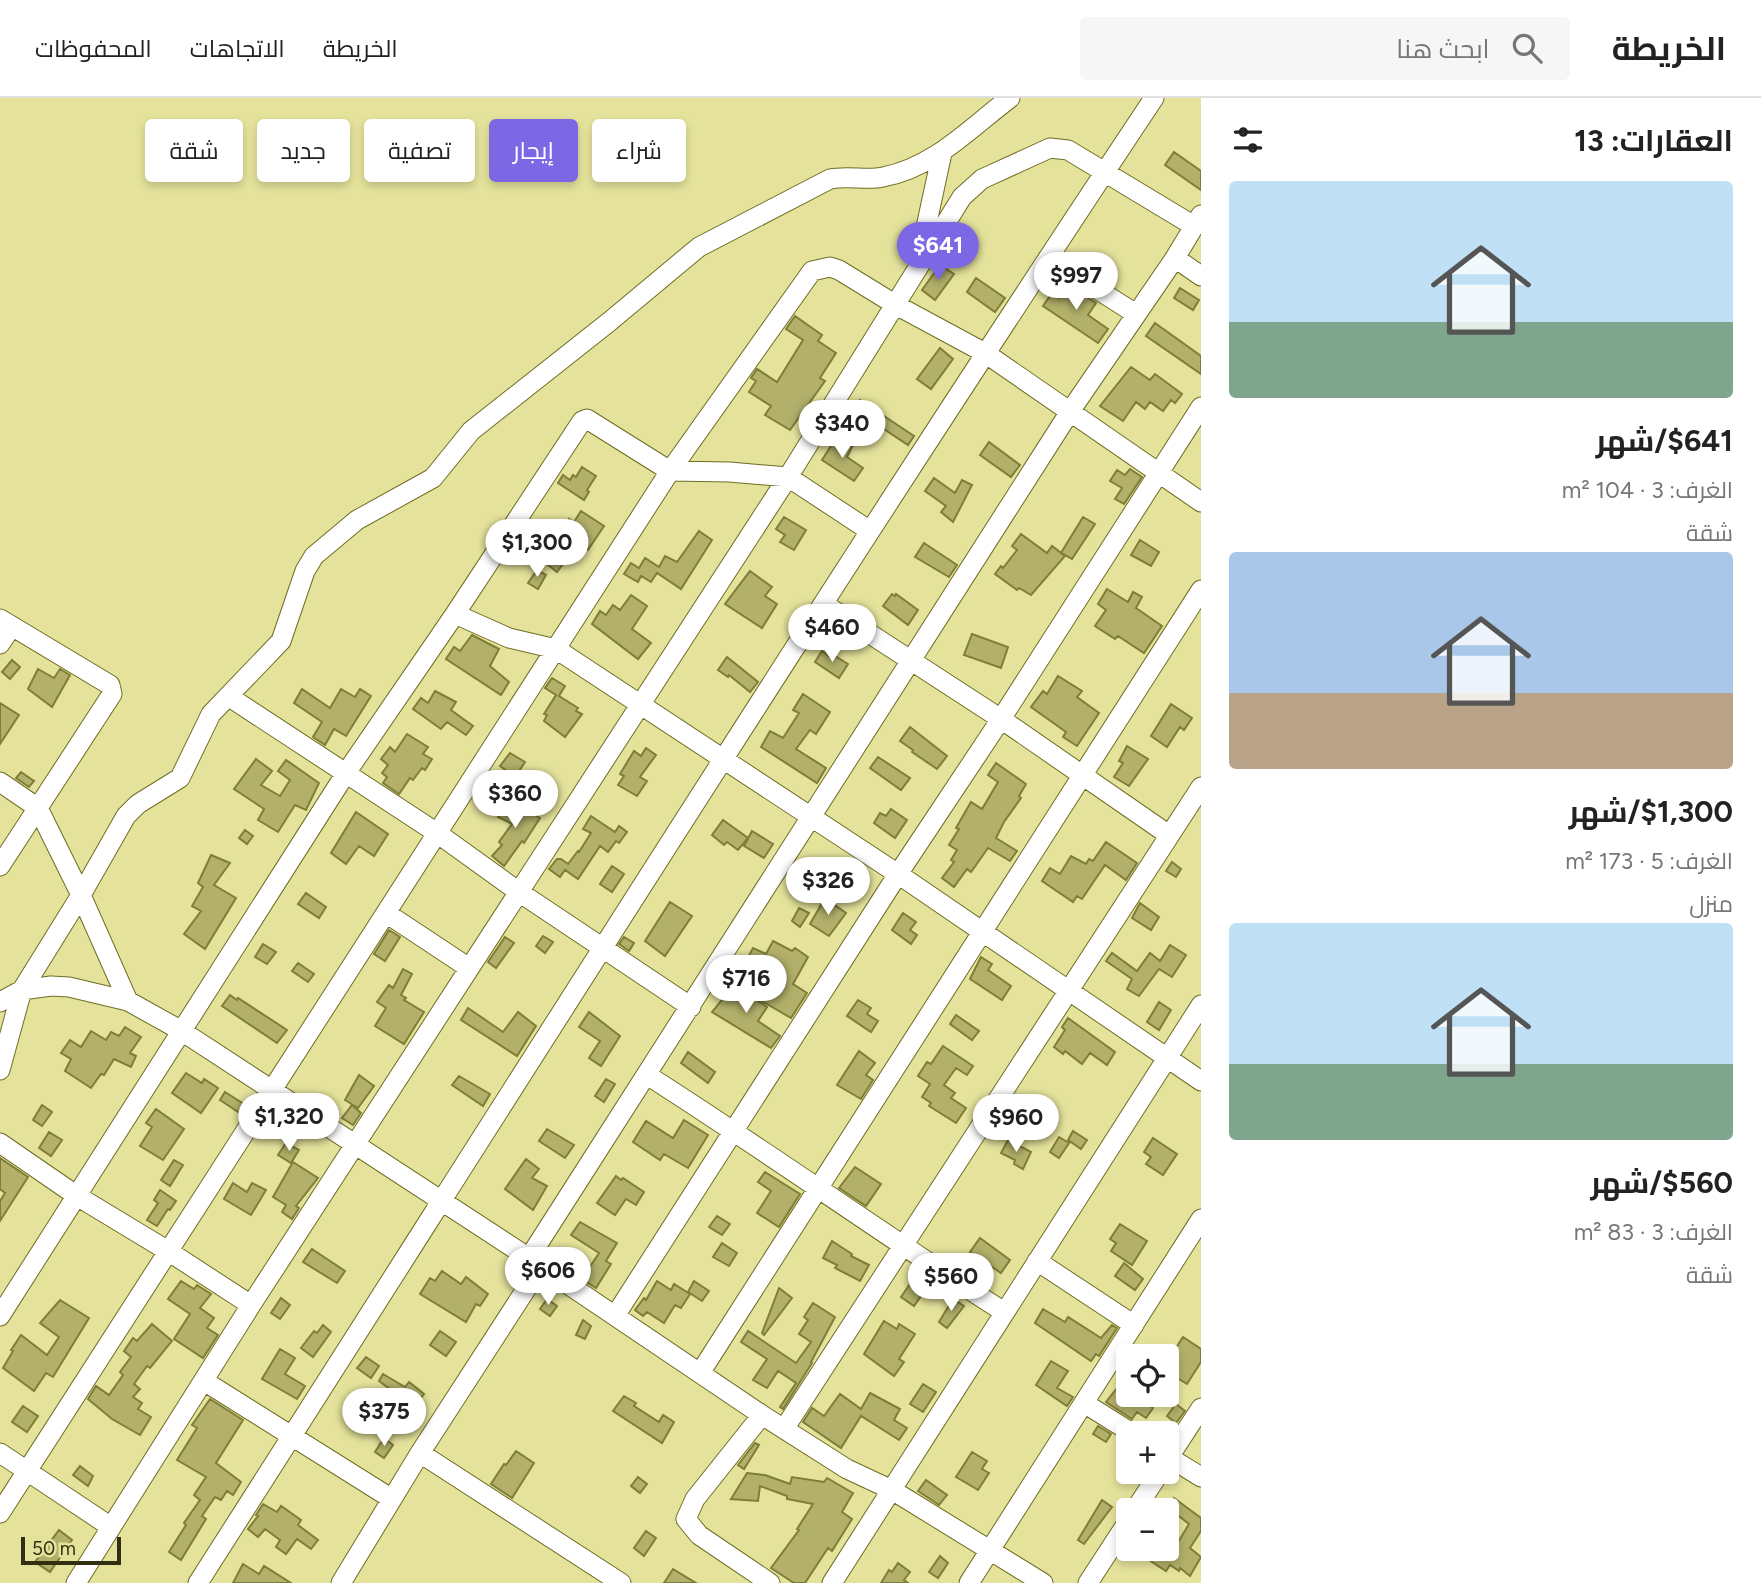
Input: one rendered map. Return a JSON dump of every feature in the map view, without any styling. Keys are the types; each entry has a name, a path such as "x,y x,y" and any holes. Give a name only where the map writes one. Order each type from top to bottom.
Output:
{"street":[{"path":"0,1070 22,990 126,816 138,804 180,778 205,721 281,641 305,571 314,556 358,520 433,478 471,431 699,247 830,179 849,176 881,178 904,172 942,153 1010,98"},
{"path":"198,1583 601,947 985,352 1154,98"},
{"path":"81,1581 111,1528 251,1305 788,477 962,197 982,180 1051,148 1068,150 1197,220 1175,258 1071,410 647,1076 341,1583"},
{"path":"917,271 942,153"},
{"path":"1048,258 1136,314"},
{"path":"1175,258 1201,276"},
{"path":"0,1513 670,471 812,271 830,267 985,352 1201,502"},
{"path":"615,1316 1201,407"},
{"path":"0,1316 346,773 582,421 587,419 670,471 788,477 870,531"},
{"path":"700,1373 1201,590"},
{"path":"824,604 1001,719 1169,835"},
{"path":"455,614 509,638 556,649 898,874 1201,1081"},
{"path":"0,644 6,622 110,685 113,690 0,866"},
{"path":"228,696 437,833 519,892 691,1007"},
{"path":"0,782 38,808 81,895 128,1001"},
{"path":"784,1429 1201,787"},
{"path":"386,913 469,968"},
{"path":"0,1002 22,990 51,986 69,987 128,1001 180,1030 356,1144 784,1429 847,1469 892,1490 1043,1583"},
{"path":"832,1583 1201,1005"},
{"path":"647,1076 733,1130 1004,1312"},
{"path":"0,1143 77,1196 251,1305"},
{"path":"969,1583 1201,1219"},
{"path":"1037,1261 1134,1325"},
{"path":"204,1381 392,1499"},
{"path":"1084,1403 1116,1423"},
{"path":"1179,1441 1201,1408"},
{"path":"762,1415 695,1499 686,1519 699,1535 770,1583"},
{"path":"0,1453 111,1528"},
{"path":"420,1453 621,1583"},
{"path":"1179,1467 1201,1477"},
{"path":"1088,1583 1116,1540"}],"building":[{"path":"1174,152 1201,171 1201,190 1165,165"},
{"path":"940,265 954,274 935,300 922,290"},
{"path":"976,278 1005,298 995,312 967,292"},
{"path":"1068,285 1096,303 1088,315 1108,329 1098,343 1043,306 1052,293 1059,298"},
{"path":"1180,288 1199,300 1193,310 1174,298"},
{"path":"795,316 822,335 818,341 836,353 820,378 825,381 790,430 765,415 771,406 749,392 756,381 751,378 757,369 777,382 803,340 786,329"},
{"path":"1155,323 1201,356 1201,374 1146,336"},
{"path":"940,348 953,359 931,389 917,379"},
{"path":"1131,367 1150,380 1155,374 1182,394 1175,403 1171,400 1163,411 1150,402 1145,409 1136,402 1123,421 1100,406"},
{"path":"860,400 914,436 908,445 854,409"},
{"path":"836,438 852,447 847,457 863,468 854,481 822,460"},
{"path":"989,442 1020,465 1011,477 980,455"},
{"path":"582,467 596,476 584,500 558,483 563,475 570,480 573,475 576,477"},
{"path":"1130,469 1142,477 1124,504 1115,499 1122,488 1110,481 1117,470 1125,475"},
{"path":"934,478 955,493 962,480 972,485 953,522 941,512 946,506 925,491"},
{"path":"581,511 604,526 588,550 561,533 569,519 574,522"},
{"path":"784,517 806,530 794,550 780,542 785,535 776,529"},
{"path":"1083,517 1095,524 1072,559 1061,553"},
{"path":"699,531 712,540 681,589 657,573 651,582 641,576 638,582 624,574 631,563 639,568 645,558 659,567 665,556 677,562"},
{"path":"1021,534 1047,553 1052,546 1065,556 1031,595 1019,588 1017,590 995,574 1017,550 1012,546"},
{"path":"1140,540 1159,552 1151,566 1131,555"},
{"path":"924,543 957,565 949,577 915,557"},
{"path":"554,554 565,561 557,572 547,564"},
{"path":"537,570 546,575 538,589 528,583"},
{"path":"750,571 772,587 765,596 777,604 762,628 725,604"},
{"path":"1107,589 1128,602 1133,592 1142,597 1136,608 1162,626 1144,653 1118,636 1115,639 1095,626 1106,610 1098,604"},
{"path":"892,594 918,610 908,625 883,606"},
{"path":"631,595 647,606 632,629 651,643 638,659 592,624 600,611 606,615 613,605 620,610"},
{"path":"972,634 1008,647 1001,668 964,655"},
{"path":"472,635 499,649 490,666 509,682 501,695 446,659 454,647 460,651"},
{"path":"822,651 848,664 839,678 815,662"},
{"path":"727,657 758,682 750,692 729,675 728,677 718,670"},
{"path":"12,660 20,667 10,679 2,672"},
{"path":"38,669 54,678 60,669 70,675 52,707 28,689"},
{"path":"1058,676 1082,691 1077,697 1099,713 1077,746 1063,737 1066,732 1031,707 1043,691 1047,694"},
{"path":"552,678 565,686 559,696 578,708 576,711 582,714 565,737 544,721 547,715 544,714 556,695 545,688"},
{"path":"302,689 330,708 341,689 355,697 360,689 371,696 346,736 334,729 325,745 313,737 322,722 294,703"},
{"path":"435,691 456,702 451,710 473,726 466,735 447,722 441,729 413,709 421,698 428,703"},
{"path":"803,694 830,712 816,734 810,730 796,749 826,768 817,783 761,747 770,731 783,738 799,713 793,710"},
{"path":"0,703 19,715 0,744"},
{"path":"1171,704 1192,718 1184,730 1180,727 1167,747 1151,736"},
{"path":"910,727 947,756 937,769 900,741"},
{"path":"407,734 428,747 423,754 432,759 425,770 422,768 413,780 410,778 399,794 383,783 387,777 382,773 388,765 381,759 390,747 395,752"},
{"path":"1127,746 1148,759 1129,786 1114,777 1123,763 1119,761"},
{"path":"646,748 656,755 640,777 647,781 637,796 618,785 624,776 620,774 634,751 641,756"},
{"path":"510,753 525,762 515,777 500,766"},
{"path":"878,757 910,778 901,790 870,768"},
{"path":"256,759 272,771 261,785 280,796 290,780 278,771 286,760 319,783 306,810 295,805 278,832 258,820 264,809 234,789"},
{"path":"996,763 1026,784 1019,796 1021,798 996,838 1017,851 1010,861 988,848 971,872 967,869 954,887 942,878 954,862 951,860 957,850 949,845 971,802 982,809 998,782 988,775"},
{"path":"21,772 34,781 29,787 16,778"},
{"path":"508,798 540,818 524,843 522,841 504,866 492,856 502,845 499,842 512,824 498,817"},
{"path":"891,809 907,820 895,838 874,823 880,813 886,816"},
{"path":"356,812 388,834 374,856 359,846 346,864 331,853"},
{"path":"591,816 615,832 619,826 627,832 608,852 600,846 578,879 565,870 560,877 549,869 557,859 568,864 579,852 591,833 583,829"},
{"path":"723,820 748,838 738,850 727,842 724,845 712,835"},
{"path":"245,830 253,836 247,844 239,838"},
{"path":"752,831 773,844 764,858 744,846"},
{"path":"1106,842 1137,863 1126,880 1105,865 1082,899 1077,896 1073,902 1042,881 1050,868 1060,874 1071,856 1086,864 1089,859 1093,861"},
{"path":"211,855 230,863 214,885 236,898 205,949 184,934 201,911 192,906 203,887 198,883"},
{"path":"1172,862 1181,869 1176,877 1166,871"},
{"path":"612,866 624,874 612,892 600,884"},
{"path":"306,893 326,907 319,918 298,904"},
{"path":"825,898 846,913 829,936 810,924"},
{"path":"670,902 692,916 665,956 645,941"},
{"path":"1140,903 1159,917 1151,930 1132,918"},
{"path":"799,908 809,913 800,927 792,921"},
{"path":"903,913 916,922 910,930 917,935 911,944 892,930"},
{"path":"389,930 400,937 385,961 374,954"},
{"path":"543,936 553,942 545,953 536,946"},
{"path":"505,937 514,943 496,968 488,962"},
{"path":"624,937 634,943 629,951 619,944"},
{"path":"773,941 792,951 795,948 808,957 793,984 807,993 791,1018 762,1001 773,980 769,975 745,963 753,948 766,954"},
{"path":"263,944 276,952 267,964 255,957"},
{"path":"1170,945 1186,955 1172,977 1159,969 1139,996 1127,989 1132,979 1106,961 1112,953 1137,971 1150,953 1160,961"},
{"path":"981,957 992,964 988,970 1011,986 1002,1000 970,979"},
{"path":"298,963 314,974 308,982 292,971"},
{"path":"403,969 412,974 401,995 406,998 404,1000 424,1012 404,1044 375,1026 386,1008 377,1002 389,985 393,988"},
{"path":"734,985 767,1007 758,1021 780,1036 771,1048 712,1012"},
{"path":"230,995 287,1030 277,1043 222,1006"},
{"path":"858,1000 871,1008 867,1014 878,1021 871,1032 847,1016"},
{"path":"1159,1002 1171,1010 1159,1030 1147,1022"},
{"path":"468,1008 503,1032 518,1012 536,1026 517,1056 461,1020"},
{"path":"589,1012 620,1036 601,1066 589,1058 600,1041 579,1027"},
{"path":"956,1015 979,1031 972,1040 950,1024"},
{"path":"1068,1018 1115,1052 1107,1065 1090,1053 1082,1064 1065,1051 1063,1054 1054,1047 1065,1030 1062,1027"},
{"path":"125,1027 141,1037 130,1053 136,1056 131,1067 114,1059 104,1075 101,1074 91,1088 65,1071 71,1059 61,1053 70,1040 81,1047 91,1031 106,1040 111,1032 119,1036"},
{"path":"943,1046 973,1066 967,1075 956,1068 944,1085 955,1093 951,1098 966,1108 956,1123 929,1106 931,1103 922,1097 930,1084 918,1076 927,1062 931,1064"},
{"path":"859,1051 875,1063 866,1075 873,1080 861,1099 837,1085"},
{"path":"688,1052 715,1072 708,1083 681,1063"},
{"path":"186,1073 202,1083 204,1079 218,1088 201,1113 172,1093"},
{"path":"359,1075 374,1086 358,1108 345,1100"},
{"path":"459,1076 490,1094 483,1106 452,1085"},
{"path":"606,1079 615,1084 604,1102 595,1096"},
{"path":"225,1092 247,1106 241,1114 220,1100"},
{"path":"42,1105 52,1112 42,1126 33,1120"},
{"path":"352,1105 361,1113 353,1125 342,1118"},
{"path":"156,1109 184,1129 163,1160 140,1146 152,1127 146,1123"},
{"path":"684,1120 708,1135 688,1168 664,1154 660,1160 633,1142 646,1121 673,1138"},
{"path":"547,1129 574,1145 565,1158 539,1141"},
{"path":"1073,1131 1087,1140 1081,1149 1068,1140"},
{"path":"49,1132 62,1140 51,1156 39,1148"},
{"path":"1059,1137 1069,1143 1059,1158 1050,1152"},
{"path":"1153,1138 1177,1154 1163,1175 1146,1164 1151,1157 1144,1152"},
{"path":"1008,1140 1031,1152 1023,1169 1014,1164 1015,1160 1001,1153"},
{"path":"286,1143 299,1150 291,1163 278,1155"},
{"path":"0,1158 28,1177 0,1221 0,1201 5,1193 0,1189"},
{"path":"526,1159 539,1169 532,1178 547,1186 533,1210 505,1189"},
{"path":"174,1160 183,1165 170,1186 161,1180"},
{"path":"293,1162 318,1178 296,1206 299,1208 292,1219 282,1212 286,1205 273,1197"},
{"path":"855,1167 881,1184 866,1206 839,1188"},
{"path":"765,1172 800,1194 779,1227 757,1213 771,1191 758,1182"},
{"path":"616,1176 644,1192 636,1205 626,1199 615,1215 597,1203"},
{"path":"233,1183 247,1192 252,1183 266,1190 251,1215 224,1199"},
{"path":"160,1190 176,1201 157,1226 147,1220 158,1203 154,1200"},
{"path":"717,1216 730,1224 722,1235 709,1227"},
{"path":"580,1222 617,1243 606,1261 611,1264 596,1288 582,1279 599,1253 571,1235"},
{"path":"1120,1224 1147,1241 1132,1265 1111,1251 1116,1243 1110,1239"},
{"path":"980,1238 1010,1260 1001,1273 970,1252"},
{"path":"832,1241 852,1254 851,1256 869,1265 860,1281 835,1268 837,1265 823,1258"},
{"path":"722,1243 737,1253 729,1266 713,1257"},
{"path":"312,1249 345,1271 337,1283 303,1262"},
{"path":"1124,1263 1143,1279 1135,1290 1115,1276"},
{"path":"442,1271 461,1284 466,1277 488,1294 480,1306 476,1304 466,1322 420,1294 430,1278 435,1281"},
{"path":"915,1277 928,1286 914,1306 901,1297"},
{"path":"181,1281 194,1289 197,1285 211,1294 200,1308 214,1318 207,1328 218,1335 203,1358 174,1339 190,1314 168,1299"},
{"path":"657,1281 671,1290 674,1284 690,1294 681,1308 675,1305 664,1323 647,1312 643,1316 635,1310 644,1298 646,1300"},
{"path":"694,1281 709,1291 702,1301 688,1292"},
{"path":"779,1288 792,1298 764,1335 762,1333"},
{"path":"281,1298 290,1305 280,1319 271,1313"},
{"path":"547,1299 557,1306 550,1316 540,1309"},
{"path":"953,1299 964,1306 947,1328 939,1322"},
{"path":"60,1300 89,1318 53,1377 46,1373 34,1391 3,1368 21,1335 47,1355 59,1337 40,1323"},
{"path":"813,1303 835,1317 812,1363 783,1409 780,1407 796,1383 778,1371 767,1388 753,1380 767,1359 741,1342 748,1331 796,1363 811,1342 799,1334 808,1320 804,1317"},
{"path":"1043,1309 1065,1322 1068,1317 1101,1338 1112,1325 1117,1328 1099,1356 1096,1354 1091,1361 1035,1323"},
{"path":"583,1320 591,1326 585,1339 576,1335"},
{"path":"884,1321 897,1329 899,1324 915,1334 899,1359 904,1362 894,1376 864,1354"},
{"path":"152,1324 172,1341 150,1368 147,1366 134,1384 140,1389 133,1397 142,1403 138,1409 151,1417 140,1435 112,1419 88,1399 96,1386 109,1395 131,1357 124,1351 133,1338 137,1341"},
{"path":"323,1325 331,1332 313,1357 301,1348 314,1331 317,1333"},
{"path":"440,1331 456,1342 446,1356 430,1345"},
{"path":"1183,1337 1201,1349 1201,1362 1187,1384 1179,1379 1178,1344"},
{"path":"280,1349 295,1358 285,1374 305,1386 297,1399 262,1379"},
{"path":"366,1357 379,1366 371,1378 357,1368"},
{"path":"1051,1361 1068,1371 1057,1388 1073,1397 1067,1406 1036,1385"},
{"path":"383,1374 405,1387 409,1382 424,1394 414,1407 379,1381"},
{"path":"923,1384 936,1392 923,1412 910,1404"},
{"path":"1116,1389 1116,1407 1153,1408 1146,1418 1137,1412 1132,1419 1106,1402"},
{"path":"870,1393 900,1409 894,1420 907,1428 899,1440 861,1416 841,1448 803,1422 812,1408 824,1416 840,1394 861,1409"},
{"path":"624,1396 659,1422 663,1415 674,1422 662,1443 613,1411"},
{"path":"210,1399 243,1420 216,1463 241,1482 233,1495 227,1491 221,1500 215,1497 202,1516 206,1519 181,1560 169,1552 200,1500 194,1495 206,1477 177,1460 197,1428 192,1425"},
{"path":"23,1406 38,1416 27,1432 12,1422"},
{"path":"1179,1406 1185,1411 1178,1421 1167,1416 1174,1407"},
{"path":"1098,1426 1111,1434 1106,1442 1093,1434"},
{"path":"384,1438 393,1445 384,1458 375,1452"},
{"path":"755,1443 759,1445 744,1469 738,1465"},
{"path":"516,1451 534,1463 512,1498 491,1484"},
{"path":"972,1452 987,1461 982,1469 989,1473 978,1490 956,1477"},
{"path":"80,1466 93,1476 88,1486 73,1475"},
{"path":"747,1473 765,1475 790,1484 792,1477 824,1482 827,1478 853,1493 842,1512 852,1519 832,1551 828,1548 805,1583 794,1583 771,1568 799,1530 797,1529 813,1504 787,1499 787,1496 760,1486 758,1501 731,1499"},
{"path":"638,1477 647,1484 640,1493 631,1486"},
{"path":"926,1480 947,1495 939,1505 918,1491"},
{"path":"1102,1500 1112,1507 1084,1544 1078,1540"},
{"path":"1179,1502 1201,1518 1201,1531 1190,1548 1201,1557 1190,1576 1180,1568 1179,1571 1170,1565 1166,1571 1151,1561 1179,1561 1179,1541 1189,1524 1179,1516"},
{"path":"263,1504 277,1512 281,1506 301,1520 298,1525 318,1540 311,1549 297,1539 286,1554 276,1547 280,1540 265,1529 258,1537 248,1529"},
{"path":"59,1530 72,1540 50,1572 35,1562"},
{"path":"646,1531 656,1538 644,1556 634,1548"},
{"path":"940,1556 948,1563 938,1578 929,1572"},
{"path":"898,1563 910,1572 904,1580 908,1583 881,1583 889,1570 892,1572"},
{"path":"243,1564 259,1574 264,1566 291,1583 233,1583"},
{"path":"673,1569 696,1583 664,1583"}]}
